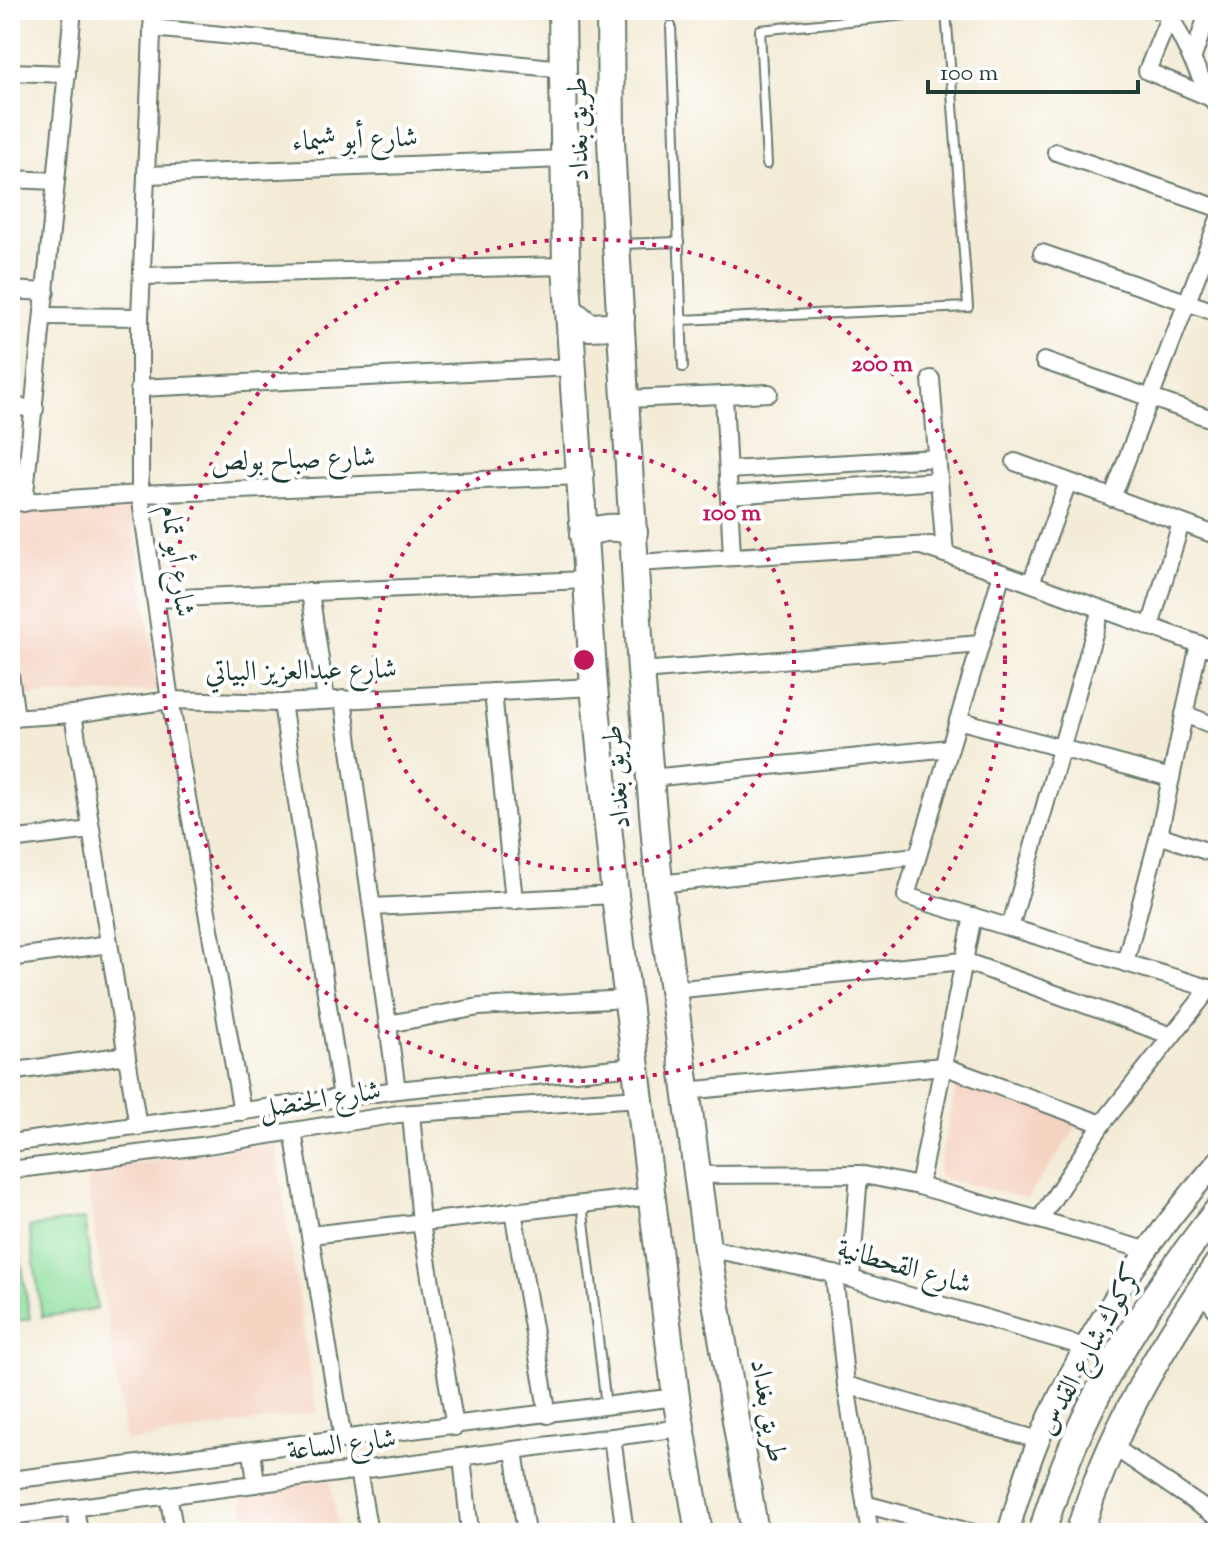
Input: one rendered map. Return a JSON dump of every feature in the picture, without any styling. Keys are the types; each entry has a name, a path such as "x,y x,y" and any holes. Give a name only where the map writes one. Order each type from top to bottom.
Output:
{"main road":[{"name":"طريق بغداد","path":"562,10 566,266 594,687 615,895 676,1397 699,1533"},
{"name":"طريق بغداد","path":"610,10 616,244 641,671 659,884 707,1248 755,1533"},
{"path":"569,310 589,327 610,326 621,318"},
{"path":"583,535 613,527 634,532"},
{"name":"كركوك,شارع القدس","path":"1042,1533 1072,1446 1101,1387 1137,1321 1179,1259 1218,1210"},
{"path":"1079,1533 1111,1445 1141,1386 1175,1326 1218,1264"}],"street":[{"path":"17,503 35,409 73,10"},
{"name":"شارع أبو تمام","path":"153,10 140,317 140,494 170,700 242,1112"},
{"path":"1192,60 1209,10"},
{"path":"1164,13 1214,103"},
{"path":"1164,13 1147,71 1214,103"},
{"path":"152,28 563,69"},
{"path":"1201,35 1218,40"},
{"path":"10,72 67,74"},
{"path":"1056,152 1218,208"},
{"name":"شارع أبو شيماء","path":"148,175 564,159"},
{"path":"10,179 56,181"},
{"path":"1112,498 1218,221"},
{"path":"1042,253 1218,313"},
{"path":"143,276 566,266"},
{"path":"10,290 46,292"},
{"path":"44,316 140,317"},
{"path":"1044,361 1218,421"},
{"path":"139,388 573,367"},
{"path":"931,379 944,549"},
{"path":"626,399 769,393"},
{"path":"724,396 732,556"},
{"path":"10,406 35,409"},
{"path":"728,470 937,458"},
{"path":"1015,462 1218,536"},
{"name":"شارع صباح بولص","path":"17,503 140,494 579,476"},
{"path":"729,495 939,481"},
{"path":"1031,583 1068,482"},
{"path":"1150,627 1181,523"},
{"path":"636,563 921,546 944,549 1218,651"},
{"path":"1002,573 906,896 1214,989 1102,1124 1040,1219"},
{"path":"156,599 585,580"},
{"path":"310,592 326,700"},
{"path":"1010,928 1101,609"},
{"path":"641,671 981,644"},
{"path":"1125,963 1159,835 1199,644"},
{"path":"10,674 13,718"},
{"name":"شارع عبدالعزيز البياتي","path":"13,718 73,714 170,700 282,703 594,687"},
{"path":"493,692 514,901"},
{"path":"343,699 397,1090"},
{"path":"282,703 342,1098"},
{"path":"73,714 138,1127"},
{"path":"1184,714 1218,727"},
{"path":"958,720 1171,778"},
{"path":"650,778 950,748"},
{"path":"10,840 91,830"},
{"path":"1159,835 1218,855"},
{"path":"659,884 917,856"},
{"path":"372,907 615,895"},
{"path":"919,1186 973,916"},
{"path":"10,958 109,944"},
{"path":"672,990 964,961 1172,1036"},
{"path":"388,1024 479,1007 628,999"},
{"path":"10,1072 126,1055"},
{"name":"شارع الحنضل","path":"10,1143 397,1090 635,1066"},
{"path":"686,1091 943,1066 1102,1124"},
{"path":"603,1071 612,1079 613,1090 603,1100"},
{"name":"شارع الحنضل","path":"10,1170 201,1146 411,1114 640,1098"},
{"path":"411,1114 421,1223 455,1427"},
{"path":"198,1118 201,1146"},
{"path":"293,1131 343,1440"},
{"path":"1008,1533 1039,1440 1085,1347 1146,1250 1218,1161"},
{"path":"859,1174 842,1276 846,1385 868,1505 870,1533"},
{"path":"697,1175 859,1174 919,1186 1146,1250"},
{"path":"310,1235 652,1196"},
{"path":"513,1211 548,1415"},
{"name":"شارع القحطانية","path":"707,1248 842,1276 1085,1347"},
{"path":"1200,1290 1218,1312"},
{"path":"846,1385 1039,1440"},
{"name":"شارع الساعة","path":"10,1480 455,1427 676,1397"},
{"path":"635,1403 639,1433"},
{"name":"شارع الساعة","path":"10,1516 681,1428"},
{"path":"612,1437 625,1533"},
{"path":"1111,1445 1218,1518"},
{"path":"514,1450 526,1533"},
{"path":"252,1451 256,1484"},
{"path":"462,1457 470,1533"},
{"path":"358,1470 369,1533"},
{"path":"168,1495 175,1533"},
{"path":"868,1505 973,1533"},
{"path":"75,1507 79,1533"}],"lane":[{"path":"682,320 968,307 946,11 760,30 767,164"},
{"path":"671,26 683,367"},
{"path":"616,244 679,242"},
{"path":"582,1204 606,1407"}],"shaded area":[{"path":"123,505 133,514 158,691 27,696 10,594 11,511"},
{"path":"958,1077 1078,1121 1073,1133 1027,1198 940,1178 938,1171"},
{"path":"275,1142 316,1412 126,1442 85,1171"},
{"path":"330,1479 339,1533 248,1533 242,1492"}],"green space":[{"path":"10,1188 30,1319 10,1322"},
{"path":"84,1219 97,1309 42,1317 29,1227"}]}
